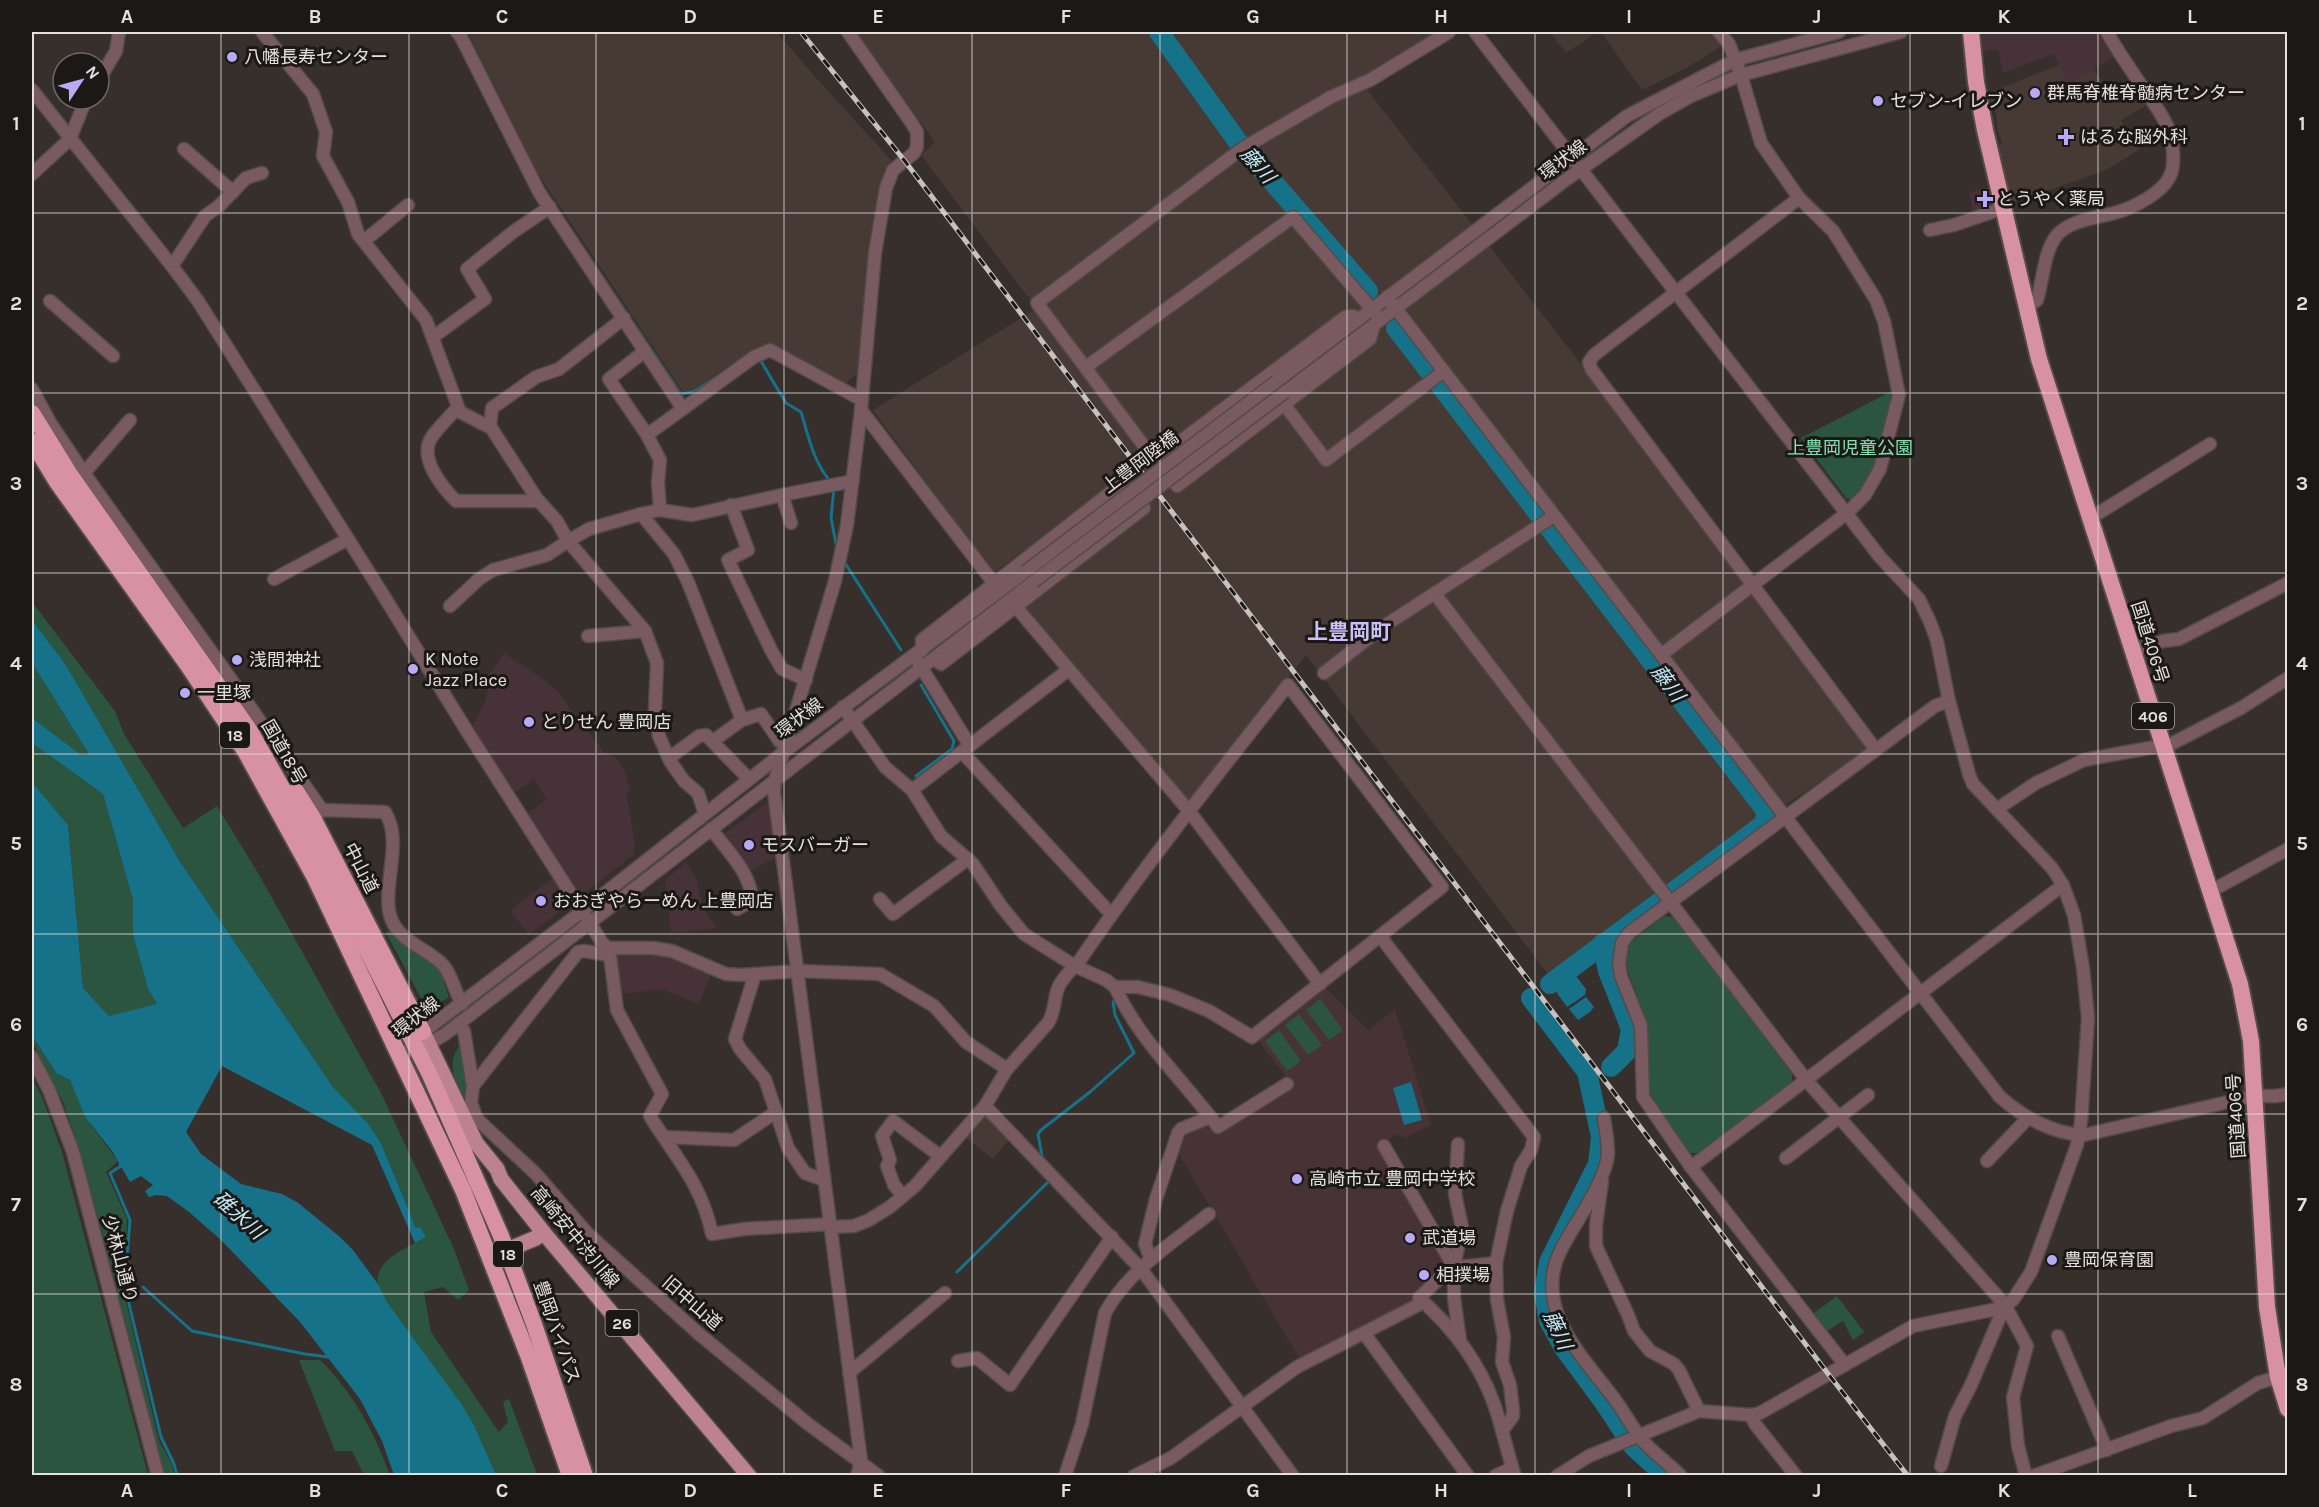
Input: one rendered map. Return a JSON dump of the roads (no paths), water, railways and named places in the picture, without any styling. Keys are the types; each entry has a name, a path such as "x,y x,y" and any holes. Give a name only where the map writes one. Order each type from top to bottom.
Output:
{"highway":[{"name":"国道406号","path":"1971,32 1976,82 2045,378 2211,891 2247,1012 2267,1308 2278,1377 2286,1400"},
{"name":"国道18号","path":"32,413 69,472 314,819"},
{"name":"国道18号","path":"32,441 57,482 187,664 245,750 315,878 399,1052"},
{"name":"中山道","path":"314,819 420,1042"},
{"name":"豊岡バイパス","path":"420,1042 507,1250 552,1374 585,1476"},
{"name":"豊岡バイパス","path":"399,1052 458,1180 490,1257 528,1355 570,1476"}],"main road":[{"name":"高崎安中渋川線","path":"420,1042 476,1143 497,1169 501,1179 749,1476"},
{"path":"490,1257 536,1238 543,1232"}],"street":[{"path":"111,60 116,51 119,32"},
{"path":"262,32 312,94 326,132 323,156 348,202 358,234 426,320 460,412 491,428 539,501 557,520 568,541 645,631 657,663 656,710 660,736 669,758 684,782 698,793 705,814"},
{"path":"457,32 550,207 683,409"},
{"path":"848,32 911,122 917,132 918,140 914,153 893,170 886,189 875,253 862,405 847,525 835,582 775,780 774,792 861,1461 857,1476"},
{"path":"1280,388 1177,486 1157,459 1147,450 1037,303 1243,148 1331,97 1370,80 1449,32"},
{"path":"1475,32 1880,557 1919,599 1938,641 1948,701 1973,784 2043,857 2063,885 2074,915 2088,1018 2080,1135 2031,1272 2018,1294 2005,1305 1990,1311 1913,1326 1772,1408 1751,1415 1699,1411 1573,1464 1557,1476"},
{"name":"環状線","path":"1280,388 1387,297 1627,116 1735,60 1839,32"},
{"name":"環状線","path":"1280,388 1378,323 1659,114 1691,96 1766,66 1901,32"},
{"path":"2027,307 2037,300 2050,248 2059,232 2081,221 2121,211 2136,204 2168,181 2171,174 2173,160 2169,132 2155,106 2107,32"},
{"path":"1661,655 1847,513 1865,495 1880,470 1899,396 1884,321 1876,300 1833,231 1799,198 1761,143 1741,75 1723,33"},
{"path":"32,90 172,266 219,333 581,912 609,951 617,1011 662,1094 650,1116 689,1172 712,1234 744,1229 854,1226 890,1208 915,1186 985,1106 1007,1069 1048,1023 1052,1017 1058,987 1189,811 1288,685 1442,887 1252,1037 1209,1011 1170,995 1138,987 1115,987"},
{"path":"32,174 70,139 81,111"},
{"path":"184,149 233,192"},
{"path":"172,266 205,216 246,178 262,174"},
{"path":"1799,198 1594,355 1589,362 1592,370 1876,750"},
{"path":"364,241 408,205"},
{"path":"433,337 485,298 467,269 513,232 550,207"},
{"path":"1930,230 1954,225 2004,208"},
{"path":"1086,367 1293,217 1372,309 1378,323"},
{"path":"1387,297 1989,1086 2009,1106 2028,1118 2054,1129 2080,1135 2254,1096 2288,1094"},
{"path":"50,302 113,356"},
{"path":"491,428 492,408 536,377 559,369 624,318"},
{"path":"647,435 754,357 770,350 862,405 993,582"},
{"path":"645,351 609,379 647,435 660,460 658,482 660,510"},
{"path":"1280,388 1326,459 1444,371"},
{"path":"1157,459 1280,388"},
{"name":"上豊岡陸橋","path":"1029,577 1280,388"},
{"path":"32,389 51,424 84,474 231,678 314,819 385,812 391,822 393,839 391,918 398,930 446,968 462,1004"},
{"path":"458,407 437,430 428,445 430,463 447,492 456,501 539,501"},
{"path":"84,474 130,420"},
{"path":"2089,519 2210,444"},
{"path":"450,606 479,579 493,570 548,555 589,529 660,510 692,515 853,481"},
{"path":"933,659 941,664 1144,508 1125,481 922,639 918,654 921,668 966,749 1111,914"},
{"path":"782,495 791,523"},
{"path":"731,505 748,550 728,560 782,669 806,680"},
{"path":"641,514 674,554 688,582 742,720"},
{"path":"1324,672 1384,626 1554,516"},
{"path":"274,579 348,539"},
{"name":"環状線","path":"420,1042 462,1004 749,779 786,746 1029,577"},
{"name":"環状線","path":"399,1052 458,1024 853,722 933,659 1029,577"},
{"path":"2133,651 2163,641 2179,639 2288,583"},
{"path":"1435,594 1807,1080 2005,1305 2027,1346 2013,1397 2018,1446 2026,1476"},
{"path":"1016,608 1189,811 1320,984"},
{"path":"588,636 645,631"},
{"path":"912,790 1068,670"},
{"path":"1997,809 2036,783 2084,759 2171,744 2241,708 2288,678"},
{"path":"1845,1365 1691,1167 1643,1097 1641,1026 1621,976 1619,964 1622,943 1629,933 1935,706 1948,701"},
{"path":"843,707 885,767 912,790 941,836 968,859 1024,934 1075,966 1106,980 1115,987 1155,1051 1218,1127 1287,1084"},
{"path":"713,741 742,720 761,714 780,742 786,746"},
{"path":"669,758 699,736 706,735 749,779"},
{"path":"711,829 748,883 752,900 737,909"},
{"path":"2211,891 2288,849"},
{"path":"880,899 893,914 968,859"},
{"path":"1691,1167 2063,885"},
{"path":"1380,936 1534,1137 1532,1150 1521,1166 1507,1211 1496,1263 1497,1300 1504,1337 1502,1362 1510,1385 1513,1410 1513,1416 1502,1431"},
{"path":"473,1086 578,952 653,948 672,951 726,974 799,971 880,974 934,1006 966,1042 1007,1069"},
{"path":"755,974 735,1040 765,1080 788,1148 805,1173 825,1180"},
{"name":"旧中山道","path":"458,1024 464,1031 473,1086 471,1103 477,1119 536,1174 587,1233 699,1334 808,1424 879,1476"},
{"name":"少林山通り","path":"32,1057 49,1090 73,1152 158,1476"},
{"path":"1786,1158 1868,1095"},
{"path":"985,1106 1141,1269 1293,1476"},
{"path":"664,1137 734,1140 776,1113"},
{"path":"1151,1260 1145,1244 1156,1199 1178,1133 1181,1129 1210,1117"},
{"path":"1604,1118 1608,1156 1603,1173 1596,1225 1596,1246 1634,1331 1650,1352 1674,1364 1679,1370 1699,1411"},
{"path":"1987,1161 2028,1118"},
{"path":"903,1196 894,1185 887,1166 890,1160 882,1136 893,1121 940,1156"},
{"path":"1458,1144 1455,1194 1462,1227 1454,1267 1454,1298 1460,1341"},
{"path":"1384,1146 1454,1267"},
{"path":"497,1169 513,1154"},
{"path":"1603,1173 1559,1255 1552,1282 1554,1301 1561,1326 1572,1344 1615,1399 1637,1436 1681,1476"},
{"path":"1065,1476 1082,1424 1105,1313 1113,1298 1151,1260 1209,1214"},
{"path":"958,1361 977,1358 1010,1384 1112,1237"},
{"path":"1495,1476 1514,1472 1494,1403 1477,1365 1460,1341 1419,1298 1450,1268 1496,1263"},
{"path":"849,1373 945,1293"},
{"path":"1134,1476 1171,1458 1297,1367 1422,1301"},
{"path":"1941,1466 1955,1416 1971,1385 2005,1305"},
{"path":"1364,1333 1468,1476"},
{"path":"2058,1336 2108,1450"},
{"path":"2033,1476 2171,1426 2203,1418 2258,1383 2278,1377"},
{"path":"1751,1415 1755,1424 1796,1476"}],"water":[{"name":"碓氷川","path":"32,620 66,665 179,860 333,1087 369,1125 381,1143 416,1228 420,1227 426,1237 415,1243 372,1145 222,1066 186,1132 201,1154 241,1184 282,1194 297,1202 353,1250 378,1284 387,1302 462,1405 475,1427 496,1475 394,1475 382,1441 360,1399 300,1322 221,1240 189,1212 167,1196 149,1197 145,1191 153,1185 141,1176 130,1182 112,1151 85,1117 70,1080 56,1073 32,1035 32,782 68,825 83,988 109,1016 157,1004 148,989 133,935 133,900 103,794 32,743 32,718 81,755 89,754 32,663"},
{"path":"1572,971 1586,989 1585,995 1567,1007 1557,993 1556,982"},
{"path":"1586,997 1594,1007 1578,1020 1569,1009"},
{"path":"1411,1082 1422,1120 1404,1125 1393,1088"}],"waterway":[{"path":"465,32 490,81"},
{"name":"藤川","path":"1159,32 1238,142 1368,291"},
{"path":"573,233 681,394 693,392 721,374"},
{"name":"藤川","path":"1396,328 1429,371"},
{"path":"759,358 786,403 801,412 816,458 831,482"},
{"name":"藤川","path":"1440,385 1767,812 1764,824 1550,984"},
{"path":"834,488 831,518 837,549"},
{"path":"843,560 901,650"},
{"path":"916,776 952,749 954,741 921,685"},
{"name":"藤川","path":"1602,944 1608,971 1631,1029 1627,1051 1611,1067"},
{"name":"藤川","path":"1531,998 1587,1072 1601,1137 1598,1164 1549,1262 1544,1293 1549,1321 1564,1348 1633,1446 1666,1476"},
{"path":"1042,1156 1038,1134 1041,1130 1090,1092 1134,1053 1115,1015 1113,1002 1117,999"},
{"path":"120,1164 121,1166 110,1173 130,1220 127,1258 129,1304 161,1437 177,1476"},
{"path":"957,1272 1047,1183"},
{"path":"128,1262 132,1272"},
{"path":"143,1287 192,1331 328,1357"}],"railway":[{"path":"801,32 904,160 1908,1476"}],"place":[{"name":"八幡長寿センター","path":"232,57"},
{"name":"群馬脊椎脊髄病センター","path":"2035,93"},
{"name":"セブン-イレブン","path":"1878,101"},
{"name":"はるな脳外科","path":"2066,137"},
{"name":"とうやく薬局","path":"1985,199"},
{"name":"浅間神社","path":"237,660"},
{"name":"K Note Jazz Place","path":"413,669"},
{"name":"一里塚","path":"185,693"},
{"name":"とりせん 豊岡店","path":"529,722"},
{"name":"モスバーガー","path":"749,845"},
{"name":"おおぎやらーめん 上豊岡店","path":"541,901"},
{"name":"高崎市立 豊岡中学校","path":"1297,1179"},
{"name":"武道場","path":"1410,1238"},
{"name":"豊岡保育園","path":"2052,1260"},
{"name":"相撲場","path":"1424,1275"}],"district":[{"name":"上豊岡町","path":"1349,632"}],"park label":[{"name":"上豊岡児童公園","path":"1850,448"}]}
